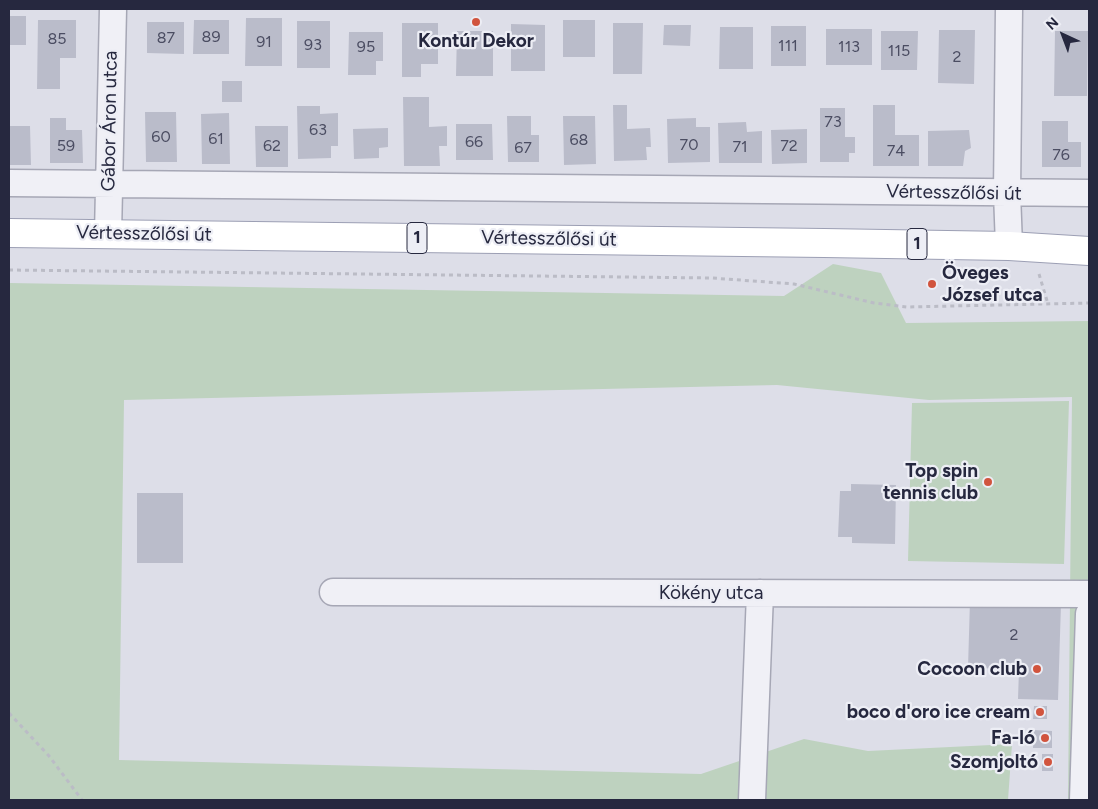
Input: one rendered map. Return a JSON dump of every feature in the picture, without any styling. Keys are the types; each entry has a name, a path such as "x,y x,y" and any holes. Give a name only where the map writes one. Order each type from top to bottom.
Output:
{"main road":[{"name":"Vértesszőlősi út","path":"9,232 1009,246 1089,251"}],"street":[{"name":"Gábor Áron utca","path":"108,234 113,9"},
{"path":"1009,9 1007,193 1009,246"},
{"name":"Vértesszőlősi út","path":"9,183 1089,193"},
{"name":"Kökény utca","path":"333,592 1089,594"},
{"path":"752,800 760,593"},
{"path":"1084,800 1089,614"}],"path":[{"path":"9,270 712,278 794,284 874,303 907,307 1089,303"},
{"path":"9,713 49,756 82,800"}],"green space":[{"path":"833,264 881,273 906,323 1089,321 1089,800 1068,800 1072,397 929,400 777,385 124,400 119,760 701,774 804,739 868,751 1012,744 1008,800 9,800 9,283 784,296"},
{"name":"Top spin tennis club","path":"1069,401 1064,564 908,561 912,403"}],"building":[{"path":"9,16 26,16 26,45 9,45"},
{"path":"246,18 282,18 282,66 245,66"},
{"path":"38,20 76,20 76,58 60,58 60,89 37,89"},
{"path":"194,20 229,20 229,54 193,54"},
{"path":"563,20 595,20 595,57 563,57"},
{"path":"297,21 330,21 330,68 297,68"},
{"path":"147,22 184,22 184,54 147,53"},
{"path":"402,23 438,23 438,64 421,64 421,77 402,77"},
{"path":"613,23 643,23 642,74 613,74"},
{"path":"511,24 545,25 545,71 511,71"},
{"path":"664,25 691,25 690,46 663,45"},
{"path":"771,26 806,26 806,66 771,66"},
{"path":"720,27 753,27 753,69 719,69"},
{"path":"826,29 872,29 872,65 826,65"},
{"path":"939,30 975,30 974,84 938,83"},
{"path":"457,31 493,31 493,76 456,76"},
{"path":"881,31 918,31 917,70 881,70"},
{"path":"1055,31 1088,31 1087,96 1054,96"},
{"path":"349,32 383,32 383,61 376,61 376,75 348,75"},
{"path":"222,81 242,81 242,102 222,102"},
{"path":"403,97 429,97 429,127 447,126 447,146 439,146 440,166 404,166"},
{"path":"613,105 627,105 627,129 650,128 651,147 646,147 647,160 614,161"},
{"path":"873,105 895,105 895,135 919,135 919,166 873,166"},
{"path":"297,106 320,106 320,114 338,113 338,146 331,146 331,158 298,159"},
{"path":"820,108 845,108 845,137 855,137 855,153 849,153 849,162 820,162"},
{"path":"145,112 176,112 177,162 146,162"},
{"path":"229,113 230,164 202,164 201,114"},
{"path":"507,116 531,116 531,135 539,135 539,162 508,162"},
{"path":"563,116 595,116 596,164 564,165"},
{"path":"50,118 66,118 66,130 82,130 83,163 50,163"},
{"path":"696,118 696,127 710,127 710,162 668,163 667,119"},
{"path":"1042,121 1068,121 1068,142 1081,142 1081,167 1042,167"},
{"path":"746,122 747,132 762,131 762,163 719,163 718,123"},
{"path":"456,124 492,124 493,160 456,160"},
{"path":"9,126 30,126 31,165 9,165"},
{"path":"255,126 288,126 288,167 256,167"},
{"path":"388,128 388,147 379,148 379,158 354,159 353,129"},
{"path":"807,129 807,163 772,164 771,130"},
{"path":"969,130 971,148 965,151 963,166 928,166 928,131"},
{"path":"851,484 896,485 895,544 852,543 852,537 838,537 840,491 851,491"},
{"path":"137,493 183,493 183,563 137,563"},
{"path":"970,600 1061,603 1058,700 1018,699 1019,669 968,668"},
{"name":"boco d'oro ice cream","path":"1034,706 1047,706 1047,719 1033,719"},
{"path":"1034,730 1052,731 1052,748 1033,748"},
{"name":"Szomjoltó","path":"1042,754 1053,754 1053,771 1042,771"}],"place":[{"name":"Kontúr Dekor","path":"476,22"},
{"name":"Öveges József utca","path":"932,284"},
{"name":"Top spin tennis club","path":"988,482"},
{"name":"Cocoon club","path":"1037,669"},
{"name":"boco d'oro ice cream","path":"1040,712"},
{"name":"Fa-ló","path":"1045,738"},
{"name":"Szomjoltó","path":"1048,762"}]}
